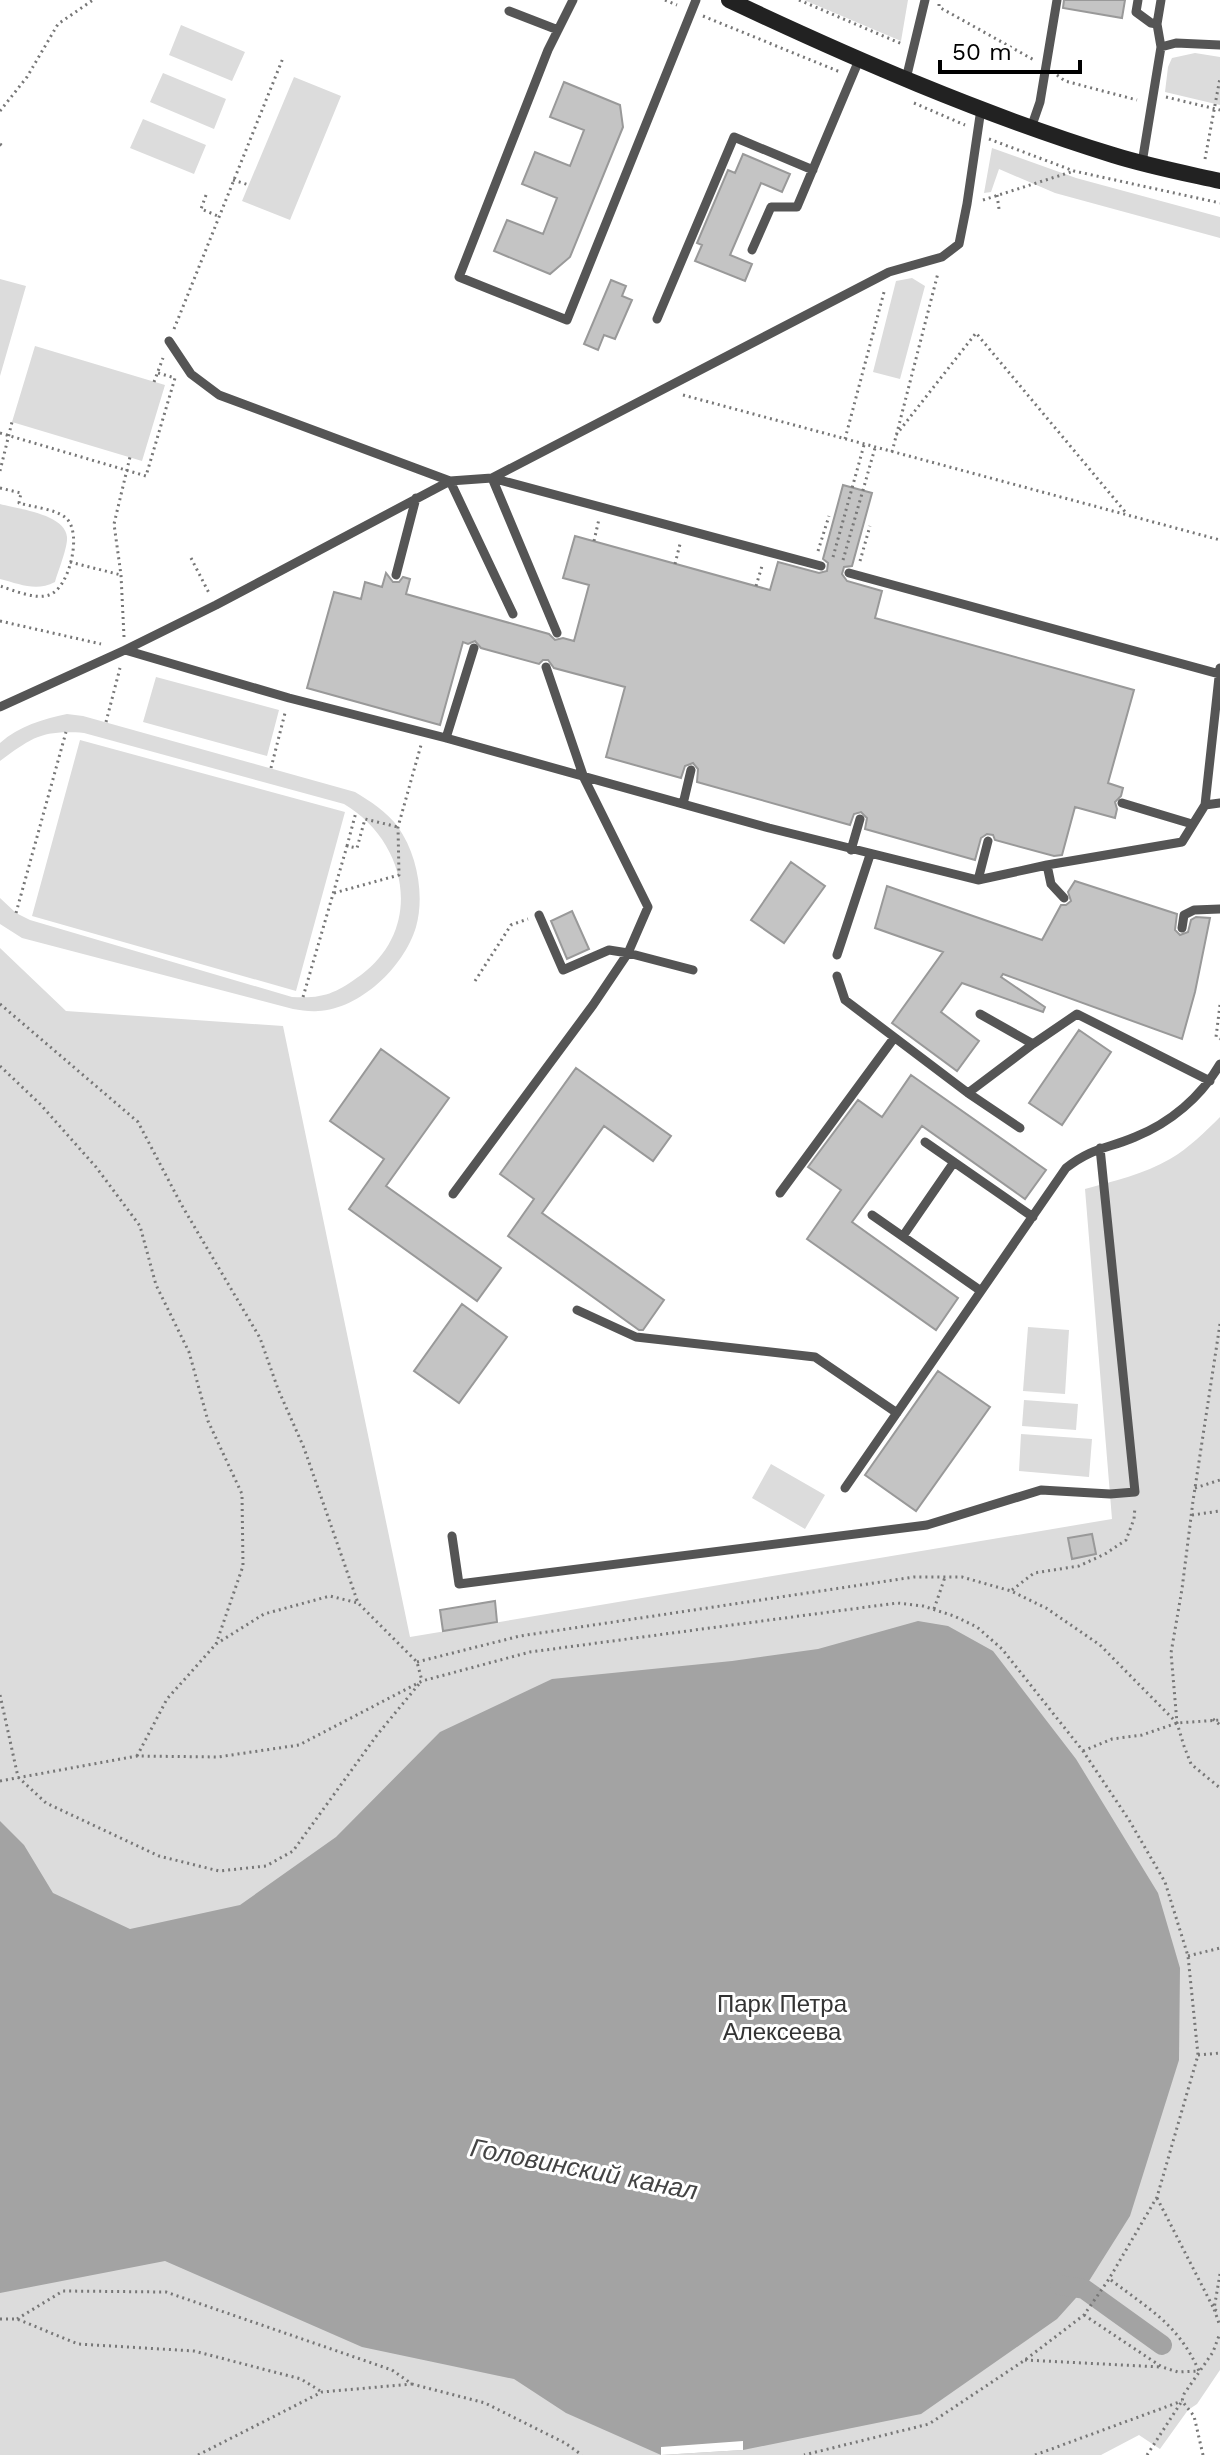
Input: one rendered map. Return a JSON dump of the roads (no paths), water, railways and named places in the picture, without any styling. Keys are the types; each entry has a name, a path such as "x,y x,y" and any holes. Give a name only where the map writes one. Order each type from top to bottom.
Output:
{"street":[{"path":"729,0 859,60 1031,128 1142,163 1220,181"}],"lane":[{"path":"573,0 558,30 459,277 567,320 696,0"},
{"path":"906,79 925,0"},
{"path":"1031,128 1040,102 1057,0"},
{"path":"1138,0 1136,12 1157,24"},
{"path":"1142,163 1161,47 1157,24 1161,0"},
{"path":"509,11 558,30"},
{"path":"1161,47 1176,43 1220,45"},
{"path":"752,250 771,207 797,207 859,60"},
{"path":"492,478 889,272 942,257 959,244 981,109"},
{"path":"657,319 734,137 813,170"},
{"path":"169,341 191,374 219,395 450,481 513,614"},
{"path":"492,478 557,633"},
{"path":"0,707 216,605 450,481 492,478 818,565"},
{"path":"396,575 416,498"},
{"path":"125,650 289,698 851,850 978,880 1182,842 1205,805 1220,671 852,574"},
{"path":"446,738 474,648"},
{"path":"453,1194 593,1005 628,953 648,907 584,778 546,667"},
{"path":"683,804 691,770"},
{"path":"1122,803 1192,824"},
{"path":"1205,805 1220,803"},
{"path":"851,850 860,819"},
{"path":"978,880 988,841"},
{"path":"837,955 870,855"},
{"path":"1047,865 1051,884 1064,898"},
{"path":"1182,928 1183,911 1220,909"},
{"path":"539,915 563,970 609,950 693,970"},
{"path":"837,976 845,1000 968,1093 1020,1128"},
{"path":"980,1014 1033,1044"},
{"path":"968,1093 1077,1014 1210,1081"},
{"path":"780,1193 894,1038"},
{"path":"845,1488 1066,1168 1084,1154 1132,1139 1155,1128 1188,1104 1210,1081 1220,1064"},
{"path":"925,1142 1033,1217"},
{"path":"452,1536 459,1584 927,1525 1041,1490 1110,1494 1135,1492 1100,1148"},
{"path":"903,1236 954,1162"},
{"path":"872,1215 981,1291"},
{"path":"577,1310 636,1337 815,1357 897,1413"}],"water":[{"path":"918,1621 948,1626 993,1651 1076,1759 1158,1893 1180,1968 1179,2060 1130,2216 1084,2289 1057,2319 921,2414 743,2450 661,2455 566,2413 514,2379 362,2347 165,2261 0,2293 0,1821 24,1845 53,1893 130,1929 240,1905 336,1837 440,1732 552,1679 818,1649"}],"waterway":[{"name":"Головинский канал","path":"1060,2285 1084,2289 1162,2345"}],"park label":[{"name":"Парк Петра Алексеева","path":"782,2018"}]}
